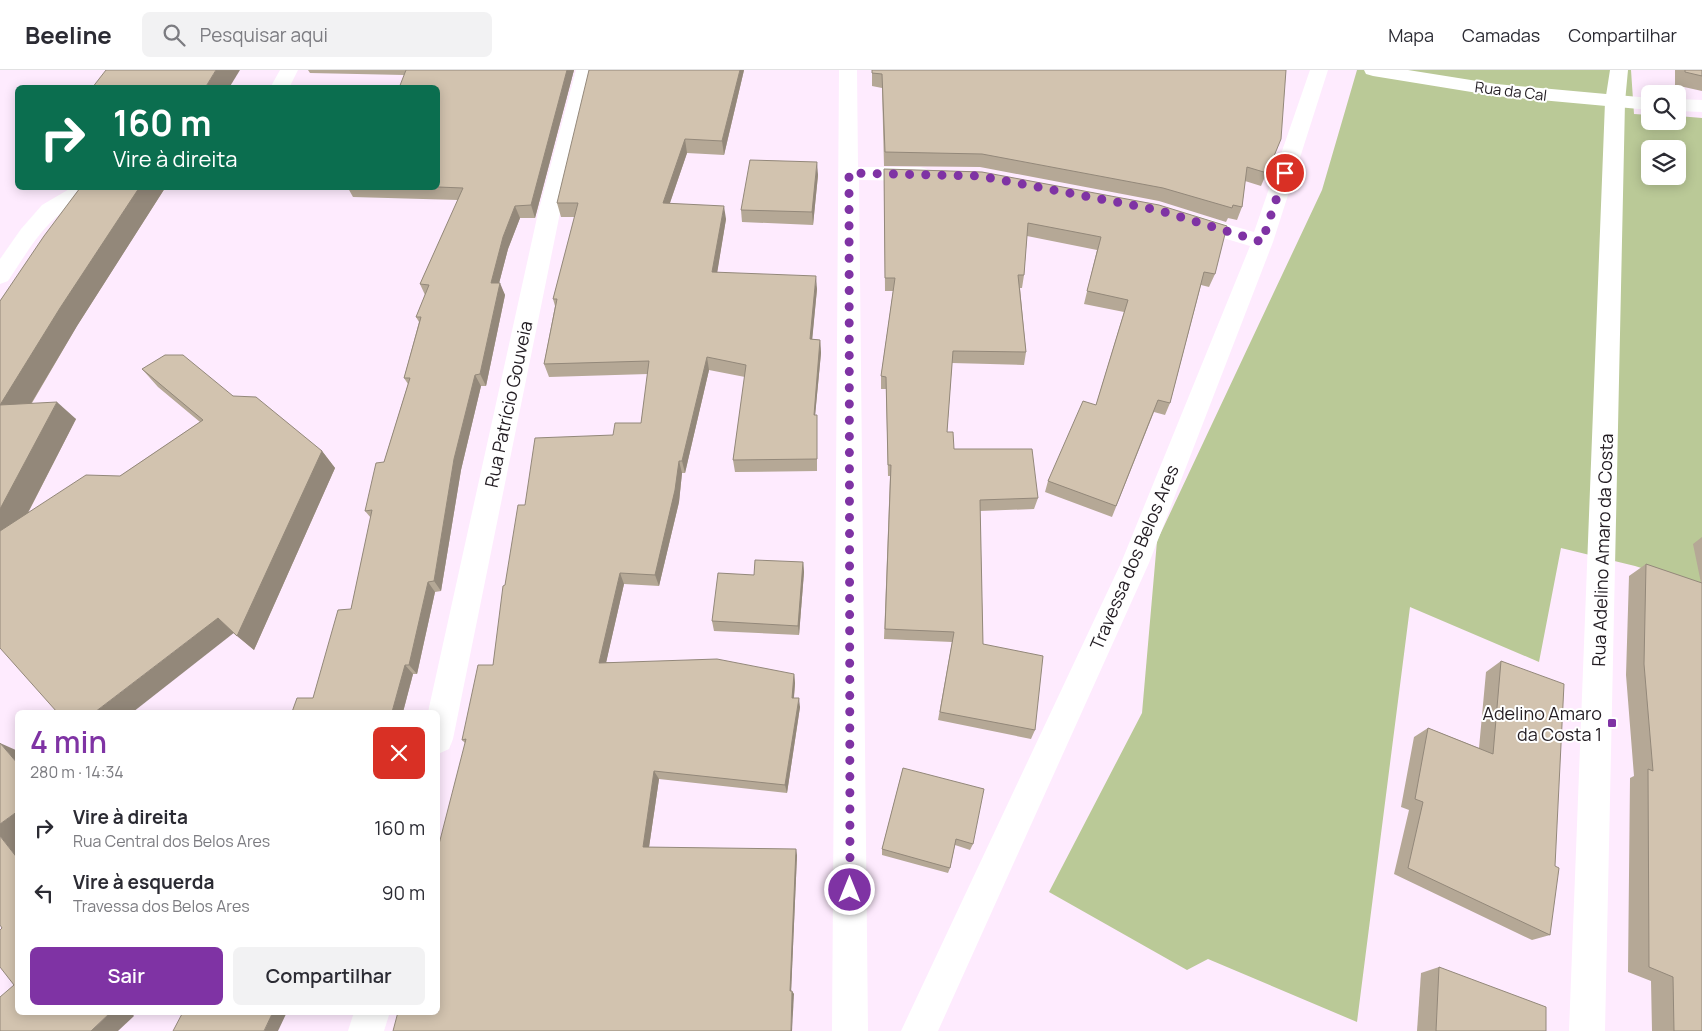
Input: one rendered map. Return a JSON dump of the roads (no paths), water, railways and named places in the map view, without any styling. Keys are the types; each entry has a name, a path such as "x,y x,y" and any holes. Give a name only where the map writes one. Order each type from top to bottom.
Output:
{"street":[{"path":"281,85 289,70"},
{"name":"Rua Patrício Gouveia","path":"440,730 549,213 586,70"},
{"path":"848,70 850,1031"},
{"name":"Travessa dos Belos Ares","path":"919,1031 1135,563 1262,242 1319,70"},
{"name":"Rua da Cal","path":"1373,70 1496,90 1641,103"},
{"name":"Rua Adelino Amaro da Costa","path":"1587,1031 1615,102 1619,70"},
{"path":"1686,105 1702,106"},
{"path":"849,173 943,175"},
{"path":"0,276 47,210 76,191 82,190"},
{"path":"1177,216 1262,242"},
{"path":"366,1031 371,1015"}],"place":[{"name":"Adelino Amaro da Costa 1","path":"1612,723"}]}
